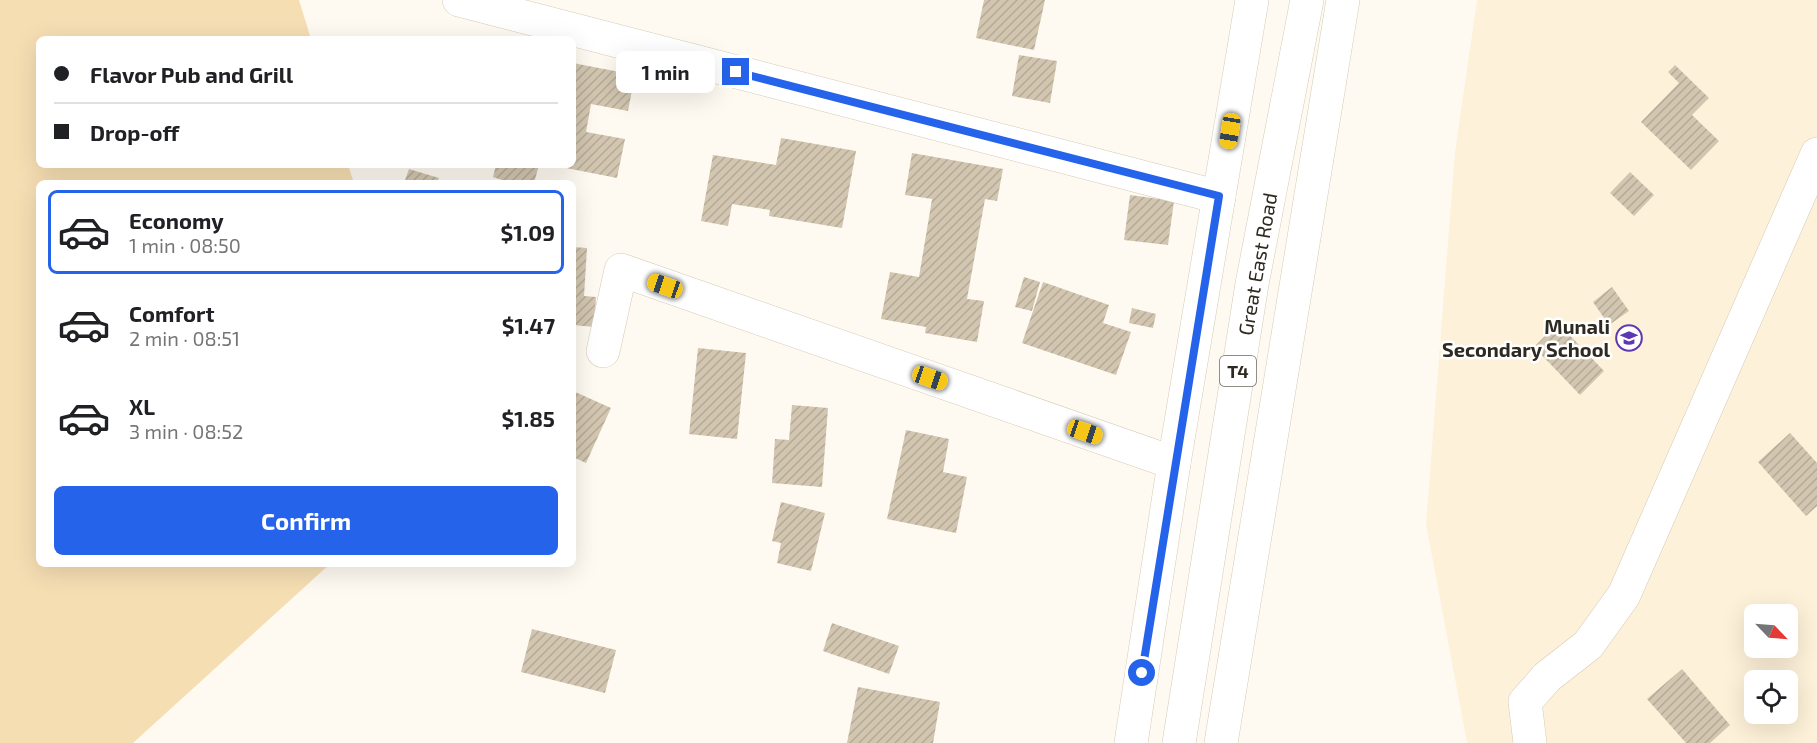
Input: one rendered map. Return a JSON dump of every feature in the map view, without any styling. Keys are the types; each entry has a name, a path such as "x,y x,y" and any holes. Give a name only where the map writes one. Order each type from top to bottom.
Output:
{"street":[{"path":"459,0 1219,196"},
{"path":"1131,743 1174,463 1252,0"},
{"name":"Great East Road","path":"1179,743 1252,284 1307,0"},
{"name":"Great East Road","path":"1221,743 1344,0"},
{"path":"1530,743 1524,702 1547,677 1588,645 1624,595 1817,154"},
{"path":"603,351 621,270 1174,463"}],"shaded area":[{"path":"0,0 299,0 310,36 36,36 36,168 349,168 353,180 36,180 36,567 327,567 133,743 0,743"},
{"name":"Munali Secondary School","path":"1477,0 1817,0 1817,743 1467,743 1426,524 1455,152"}],"building":[{"path":"984,0 1045,0 1034,50 976,38"},
{"path":"1019,55 1057,61 1050,103 1012,96"},
{"path":"576,64 635,75 628,111 591,104 586,132 625,139 617,178 566,168 576,168"},
{"path":"1675,65 1709,98 1692,115 1719,141 1691,170 1641,122 1679,83 1668,72"},
{"path":"781,138 856,151 842,228 769,216 770,210 732,204 728,226 701,221 713,155 776,165"},
{"path":"912,153 1003,169 997,201 985,199 967,299 984,301 977,342 925,333 926,327 881,319 890,272 919,277 932,199 905,195"},
{"path":"495,168 538,168 535,180 502,180 493,177"},
{"path":"409,169 439,178 438,180 405,180"},
{"path":"1630,172 1654,195 1634,216 1610,193"},
{"path":"1130,195 1174,201 1168,245 1124,240"},
{"path":"576,247 587,248 584,296 596,297 594,327 576,325"},
{"path":"1024,277 1040,282 1032,311 1015,307"},
{"path":"1043,282 1109,305 1103,323 1131,332 1116,375 1022,343"},
{"path":"1612,287 1629,311 1609,325 1593,302"},
{"path":"1132,308 1156,314 1153,328 1129,323"},
{"path":"1558,323 1604,371 1580,395 1534,347"},
{"path":"698,348 746,353 737,439 689,434"},
{"path":"576,392 611,408 586,463 576,458"},
{"path":"792,405 828,408 822,487 772,483 775,439 789,440"},
{"path":"906,430 949,439 943,472 967,477 956,533 887,519"},
{"path":"1790,433 1817,463 1817,506 1806,516 1758,462"},
{"path":"781,502 825,513 811,571 777,563 781,543 772,541"},
{"path":"832,623 899,646 889,674 823,651"},
{"path":"532,629 616,650 605,693 521,672"},
{"path":"1682,669 1730,725 1710,743 1686,743 1647,699"},
{"path":"858,687 940,702 933,743 847,743"}],"place":[{"name":"Munali Secondary School","path":"1629,338"}],"route":[{"path":"736,72 1219,196 1174,463 1142,673"}]}
